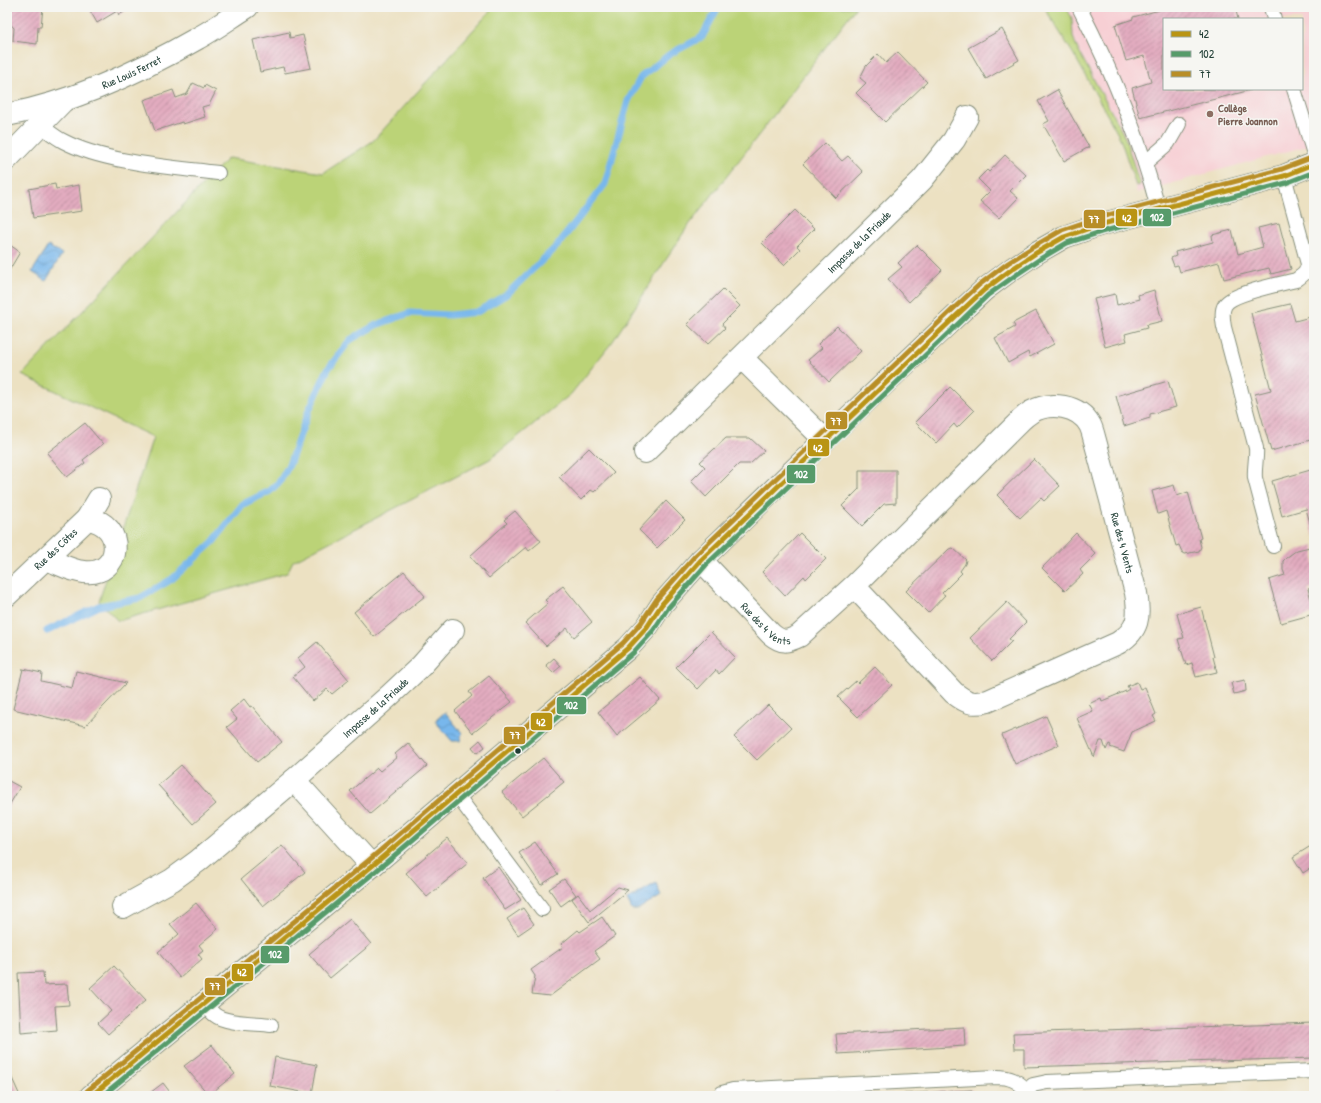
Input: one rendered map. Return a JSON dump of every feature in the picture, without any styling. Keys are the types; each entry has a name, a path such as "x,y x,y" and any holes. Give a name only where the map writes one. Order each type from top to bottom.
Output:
{"street":[{"name":"Rue Louis Ferret","path":"7,115 64,100 112,81 199,38 247,7"},
{"path":"7,159 64,100"},
{"name":"Impasse de la Friaude","path":"645,452 922,180 954,140 967,117"},
{"path":"91,1096 372,866 628,648 647,627 662,604 701,560 825,440 984,290 1036,253 1064,238 1099,225 1158,208 1284,176 1314,164"},
{"path":"742,358 825,440"},
{"name":"Rue des 4 Vents","path":"701,560 771,634 778,640 790,640 799,636 854,586 1021,420 1031,412 1044,407 1064,407 1081,415 1090,424 1138,605 1138,617 1135,628 1128,637 1118,643 988,701 971,704 954,693 854,586"},
{"name":"Rue des Côtes","path":"7,595 87,518 99,499"},
{"path":"46,559 84,572 97,571 108,565 114,556 115,545 111,533 104,524 87,518"},
{"name":"Impasse de la Friaude","path":"123,907 172,880 198,861 294,780 389,696 421,666 453,630"},
{"path":"294,780 372,866"}],"lane":[{"path":"1079,7 1120,95 1145,163 1158,208"},
{"path":"1271,7 1274,18"},
{"path":"1294,90 1314,154"},
{"path":"1145,163 1168,143 1179,124"},
{"path":"40,125 63,141 105,156 127,161 218,174"},
{"path":"1273,546 1255,478 1254,469 1257,455 1256,448 1224,327 1222,314 1224,306 1230,299 1239,295 1296,280 1307,271 1308,264 1284,176"},
{"path":"456,794 542,909"},
{"path":"204,1004 215,1016 220,1018 230,1021 271,1025"},
{"path":"720,1096 722,1093 733,1090 997,1077 1008,1077 1019,1083 1024,1093 1033,1085 1047,1082 1314,1071"}],"shaded area":[{"name":"Collège Pierre Joannon","path":"1044,7 1314,7 1314,144 1137,193 1120,138 1074,55"}],"green space":[{"path":"494,7 856,7 686,229 613,341 571,394 490,459 293,561 287,573 118,621 99,601 153,437 22,375 228,158 323,173 373,141"},
{"path":"1044,7 1066,7 1072,18 1073,37 1078,50 1125,137 1140,185 1136,186 1120,138 1074,55"}],"water":[{"path":"48,246 62,254 46,281 32,272"},
{"path":"445,712 462,733 460,741 452,741 435,721"},
{"path":"656,883 661,896 638,910 632,910 627,900"}],"building":[{"path":"7,7 43,7 41,27 38,27 37,44 13,41 14,28 7,20"},
{"path":"88,7 132,7 119,15 117,11 97,23"},
{"path":"1171,7 1235,7 1238,18 1163,18 1163,90 1251,90 1140,118 1132,88 1151,82 1144,56 1126,61 1115,25 1133,19 1133,17"},
{"path":"1002,29 1019,60 986,79 968,48"},
{"path":"289,32 290,38 303,35 311,68 285,73 283,67 260,72 253,40"},
{"path":"898,52 927,82 885,122 856,93 866,83 860,78 866,66 878,54 886,63"},
{"path":"193,83 204,88 205,85 216,91 209,105 202,107 205,117 183,124 182,122 155,131 144,100 173,90 176,98 187,94"},
{"path":"1057,90 1089,147 1064,161 1043,124 1049,121 1038,101"},
{"path":"825,143 842,161 848,156 863,172 836,198 803,164"},
{"path":"1005,155 1026,175 1010,191 1018,198 999,218 980,201 990,191 978,179 987,170 989,172"},
{"path":"55,184 56,189 79,185 82,211 33,218 29,189"},
{"path":"795,210 814,229 797,246 800,249 784,265 762,243"},
{"path":"1279,223 1291,269 1271,274 1269,268 1224,279 1219,262 1180,272 1178,265 1174,266 1171,258 1176,256 1175,252 1213,242 1212,235 1232,230 1238,254 1263,247 1258,228"},
{"path":"7,243 20,252 7,274"},
{"path":"917,245 942,270 909,302 888,279 902,267 898,263"},
{"path":"723,289 740,306 722,324 725,328 708,344 687,324"},
{"path":"1154,290 1162,321 1146,325 1147,328 1125,334 1127,341 1105,347 1094,299 1115,294 1117,305 1139,299 1138,295"},
{"path":"1290,304 1295,321 1314,316 1314,439 1271,451 1255,394 1271,390 1251,313"},
{"path":"1036,311 1054,344 1030,357 1028,352 1008,363 995,338 1015,327 1013,323"},
{"path":"837,326 861,351 829,382 808,360 822,348 818,344"},
{"path":"1168,381 1176,407 1150,414 1150,418 1124,426 1116,396"},
{"path":"950,387 974,411 957,428 954,424 936,443 915,422"},
{"path":"85,423 103,444 83,460 85,463 67,477 47,453"},
{"path":"726,438 750,438 764,451 750,464 739,464 706,497 691,481 705,467 700,462"},
{"path":"589,448 614,473 594,492 591,490 581,500 559,477"},
{"path":"1034,459 1060,486 1044,501 1041,498 1020,518 997,495"},
{"path":"1314,469 1314,537 1306,509 1282,516 1272,481"},
{"path":"859,470 896,470 896,503 884,504 862,526 842,506 859,489"},
{"path":"1174,485 1177,496 1188,492 1201,538 1199,539 1201,547 1199,551 1185,554 1182,552 1179,545 1176,546 1166,511 1158,514 1152,491"},
{"path":"666,501 685,520 657,548 639,530"},
{"path":"515,511 541,541 529,551 526,547 489,578 470,556 507,523 504,520"},
{"path":"800,533 826,559 806,579 804,576 785,596 762,572"},
{"path":"1076,533 1096,554 1080,570 1083,574 1065,591 1042,568"},
{"path":"1314,546 1314,588 1308,589 1314,614 1281,623 1269,580 1285,575 1283,570 1283,561 1286,558 1297,550"},
{"path":"953,548 966,560 960,571 962,573 942,593 945,595 928,613 906,591 949,549"},
{"path":"404,571 425,596 374,637 354,612"},
{"path":"563,586 592,622 574,637 567,628 546,646 525,623 548,603 545,600"},
{"path":"1007,602 1026,622 1009,639 1012,641 992,661 970,638"},
{"path":"1201,607 1217,672 1196,677 1192,663 1186,665 1178,639 1184,638 1177,614"},
{"path":"711,632 735,657 719,674 716,670 698,689 676,667"},
{"path":"317,642 349,680 332,694 327,689 313,701 293,677 305,667 298,658"},
{"path":"554,658 561,666 553,673 546,665"},
{"path":"875,667 892,685 858,717 838,697 856,681 858,683"},
{"path":"23,669 42,673 41,681 72,688 76,671 126,683 85,726 13,709"},
{"path":"489,676 512,702 473,733 455,711 472,696 469,692"},
{"path":"640,677 660,700 617,736 598,712"},
{"path":"1245,680 1246,691 1234,694 1231,683"},
{"path":"1137,682 1140,689 1145,687 1156,714 1153,716 1156,721 1132,732 1124,752 1110,747 1111,745 1109,744 1106,750 1103,741 1100,741 1094,757 1077,718 1093,711 1089,704 1101,698 1102,701 1126,691 1129,689 1127,686"},
{"path":"244,699 250,707 252,706 282,742 257,762 227,727 237,719 230,711"},
{"path":"768,705 791,728 757,760 734,737"},
{"path":"1046,716 1059,745 1015,764 1002,735"},
{"path":"480,740 485,747 477,753 472,747"},
{"path":"408,743 427,766 370,814 350,791 377,768 380,771 397,757 395,754"},
{"path":"543,758 564,782 522,816 502,792"},
{"path":"181,765 216,804 193,824 158,785"},
{"path":"7,780 20,787 7,809"},
{"path":"447,838 468,863 427,897 406,873"},
{"path":"535,842 558,874 541,885 519,853"},
{"path":"1314,844 1314,866 1303,873 1293,857"},
{"path":"282,845 305,872 263,906 241,879"},
{"path":"498,867 521,900 505,910 483,878"},
{"path":"564,879 576,895 561,906 549,889"},
{"path":"618,887 628,890 589,922 572,899 578,894 590,910"},
{"path":"196,903 218,929 199,945 203,950 198,954 202,959 180,978 158,952 179,934 170,924"},
{"path":"523,908 534,924 518,935 507,919"},
{"path":"602,917 615,936 594,951 600,959 550,996 532,994 535,976 531,970 563,947 561,944 578,930 580,932"},
{"path":"350,919 371,944 330,978 309,954"},
{"path":"114,966 146,1000 108,1034 98,1023 111,1011 90,988"},
{"path":"43,972 44,985 67,984 69,1005 55,1006 57,1030 21,1033 18,973"},
{"path":"1314,1023 1314,1058 1024,1067 1024,1049 1014,1049 1013,1033"},
{"path":"964,1027 965,1046 838,1054 836,1034"},
{"path":"212,1045 235,1074 209,1095 184,1066"},
{"path":"275,1057 317,1065 312,1094 270,1086"},
{"path":"7,1067 20,1096 7,1096"},
{"path":"163,1083 173,1096 146,1096"},
{"path":"972,1090 973,1096 885,1096 885,1095"},
{"path":"556,1091 562,1096 548,1096 547,1094"}],"waterway":[{"path":"47,631 99,606 140,598 172,579 213,542 243,504 270,491 280,481 289,465 309,410 328,369 350,340 376,325 410,313 450,315 477,312 507,294 557,246 605,184 628,101 641,77 670,54 702,37 718,7"}],"transit line":[{"name":"77","path":"87,1091 368,861 623,643 641,623 657,599 696,555 979,285 1008,263 1062,230 1097,218 1282,169 1311,158"},
{"name":"42","path":"91,1096 372,866 628,648 647,627 662,604 701,560 984,290 1036,253 1064,237 1099,225 1284,176 1314,164"},
{"name":"102","path":"102,1096 376,871 633,653 653,631 668,608 706,565 988,295 1040,259 1067,243 1101,232 1286,183 1314,172"}],"place":[{"name":"Collège Pierre Joannon","path":"1210,114"}]}
